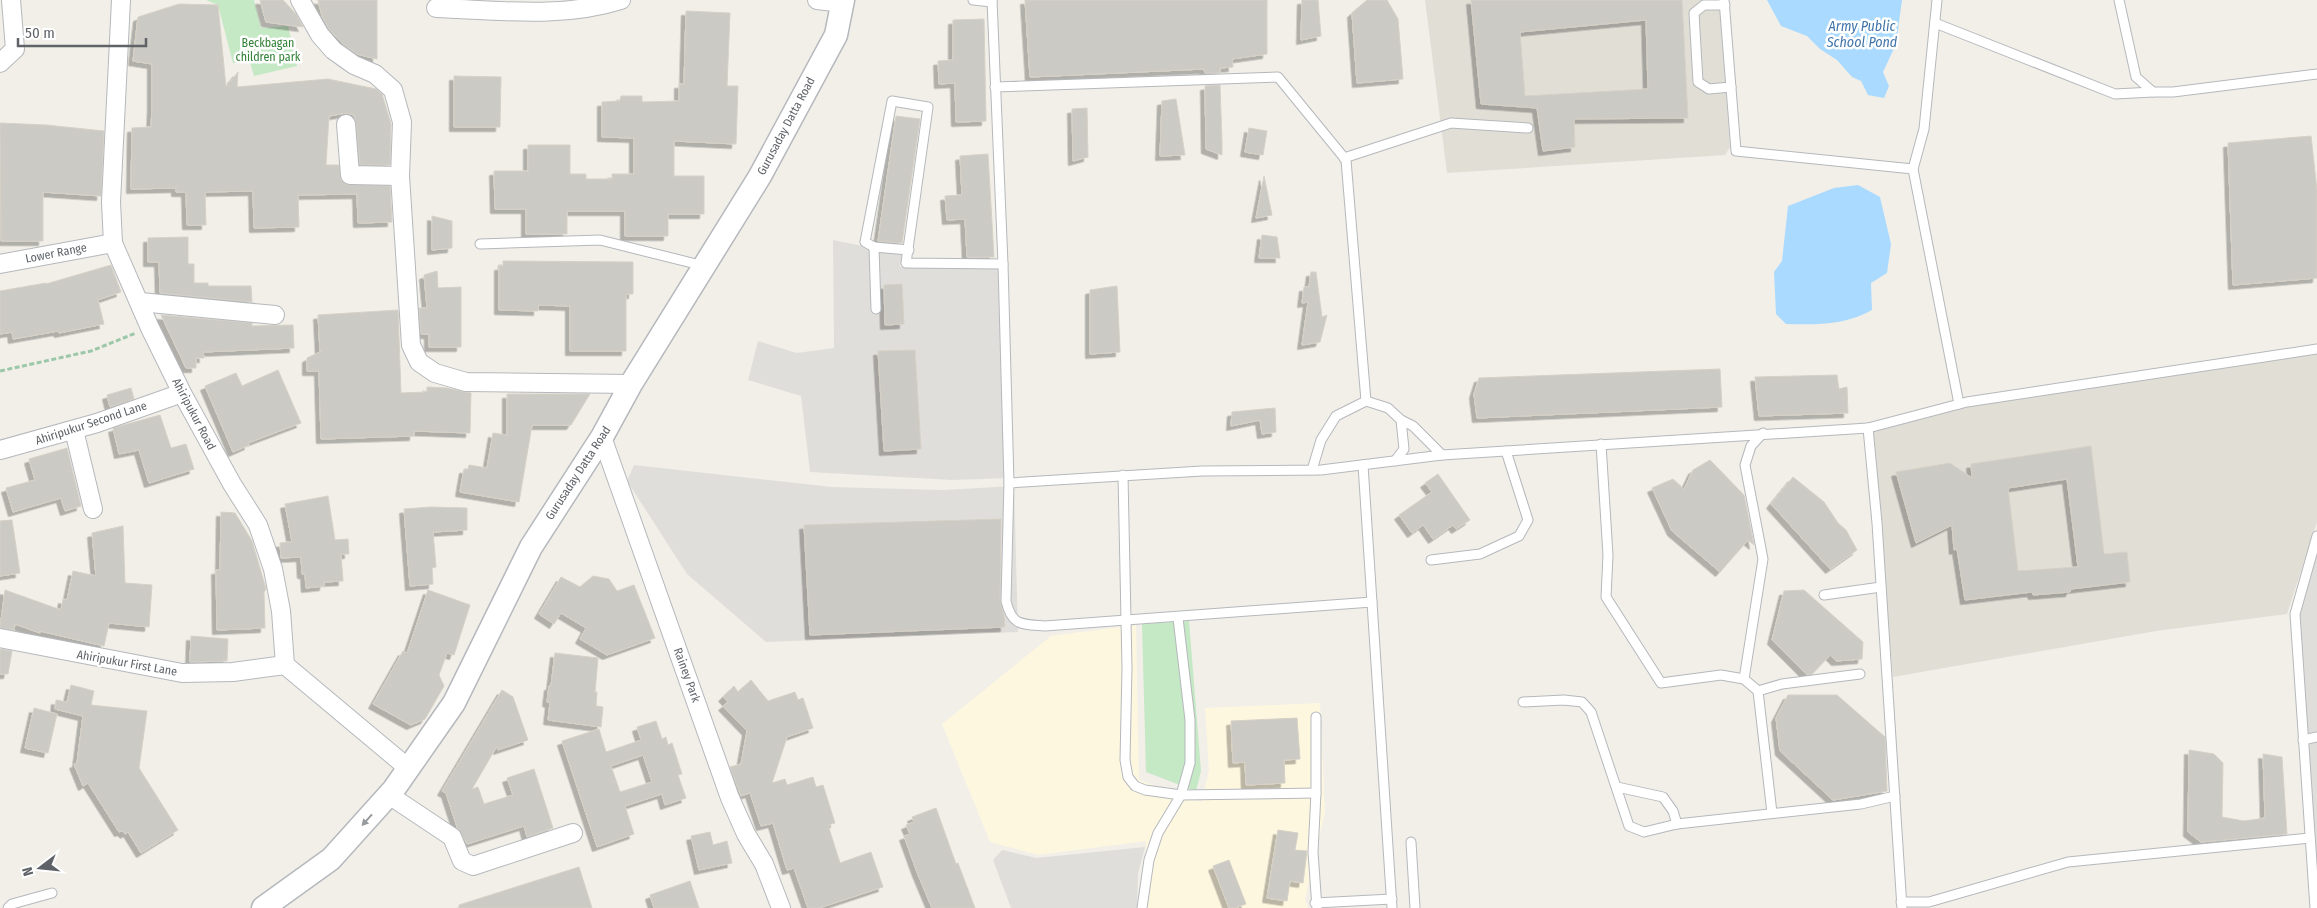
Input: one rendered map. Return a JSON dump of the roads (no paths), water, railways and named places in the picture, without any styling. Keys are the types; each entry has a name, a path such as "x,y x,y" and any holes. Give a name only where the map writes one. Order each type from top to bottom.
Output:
{"street":[{"path":"0,63 15,50 12,0"},
{"name":"Ahiripukur Road","path":"121,0 111,202 113,243 150,328 182,393 232,484 258,525 273,569 281,610 285,665"},
{"path":"300,0 320,35 333,50 354,65 375,74 393,90 402,122 400,176 411,345 420,362 435,373 466,382 631,384"},
{"path":"436,8 558,12 580,10 621,0"},
{"path":"817,0 843,2"},
{"name":"Gurusaday Datta Road","path":"263,908 331,860 389,795 454,703 530,547 602,437 631,384 760,176 836,35 843,2"},
{"path":"346,124 350,175 400,176"},
{"name":"Lower Range","path":"0,264 113,243"},
{"path":"140,302 275,315"},
{"name":"Ahiripukur Second Lane","path":"0,450 74,430 182,393"},
{"path":"74,430 94,508"},
{"name":"Rainey Park","path":"602,437 730,798 746,834 764,864 781,908"},
{"name":"Ahiripukur First Lane","path":"0,638 182,674 233,672 285,665"},
{"path":"285,665 408,768"},
{"path":"389,795 452,836 462,861 473,866 573,833"}],"lane":[{"path":"972,0 992,1 1003,264 1008,483 1006,601 1010,615 1015,621 1024,624 1044,626 1124,619 1178,618 1372,602"},
{"path":"1937,0 1924,129 1913,169 1959,404"},
{"path":"2119,0 2136,77 2153,92"},
{"path":"1731,87 1709,89 1698,82 1694,12 1704,5 1725,2 1736,151 1913,169"},
{"path":"1935,23 2115,94 2173,92 2317,74"},
{"path":"995,88 1278,77 1344,158 1366,401"},
{"path":"908,250 874,247 865,242 892,101 928,107 908,250 906,263 1003,264"},
{"path":"1344,158 1451,123 1528,128"},
{"path":"480,244 600,240 704,266"},
{"path":"874,247 876,309"},
{"path":"1008,483 1124,475 1312,470 1442,455 1763,433 1868,428 1959,404 2317,349"},
{"path":"1312,470 1321,440 1336,416 1366,401 1388,408 1401,420 1413,426 1442,455"},
{"path":"1395,461 1404,449 1401,420"},
{"path":"1868,428 1882,587 1901,905 1929,902 2068,862 2310,838"},
{"path":"1744,679 1763,559 1745,465 1751,446 1763,433"},
{"path":"1602,444 1608,555 1606,597 1661,683 1721,675 1744,679 1758,691 1772,813"},
{"path":"1431,560 1480,554 1520,536 1528,520 1506,451"},
{"path":"1316,717 1316,793 1313,852 1316,905 1392,903 1363,465"},
{"path":"1124,475 1124,619 1127,668 1124,760 1128,777 1135,786 1145,790 1181,795 1316,793"},
{"path":"2315,908 2294,614 2317,536"},
{"path":"1824,596 1882,587"},
{"path":"1142,908 1149,860 1158,833 1181,795 1190,763 1190,720 1178,618"},
{"path":"1758,691 1782,684 1860,674"},
{"path":"1523,702 1564,700 1582,702 1591,712 1629,826 1644,832 1677,824 1861,804 1895,796"},
{"path":"2303,740 2317,737"},
{"path":"1617,787 1663,797 1673,812 1677,824"},
{"path":"1411,842 1416,908"},
{"path":"8,908 12,904 52,892"}],"water":[{"name":"Army Public School Pond","path":"1767,0 1902,0 1896,44 1883,72 1889,86 1884,98 1868,95 1861,81 1852,77 1837,60 1820,49 1807,36 1781,26"},
{"path":"1858,185 1880,197 1891,244 1887,273 1871,283 1872,310 1852,319 1830,323 1786,324 1776,314 1774,272 1782,261 1788,206 1834,188"}],"park label":[{"name":"Beckbagan children park","path":"268,50"}]}
